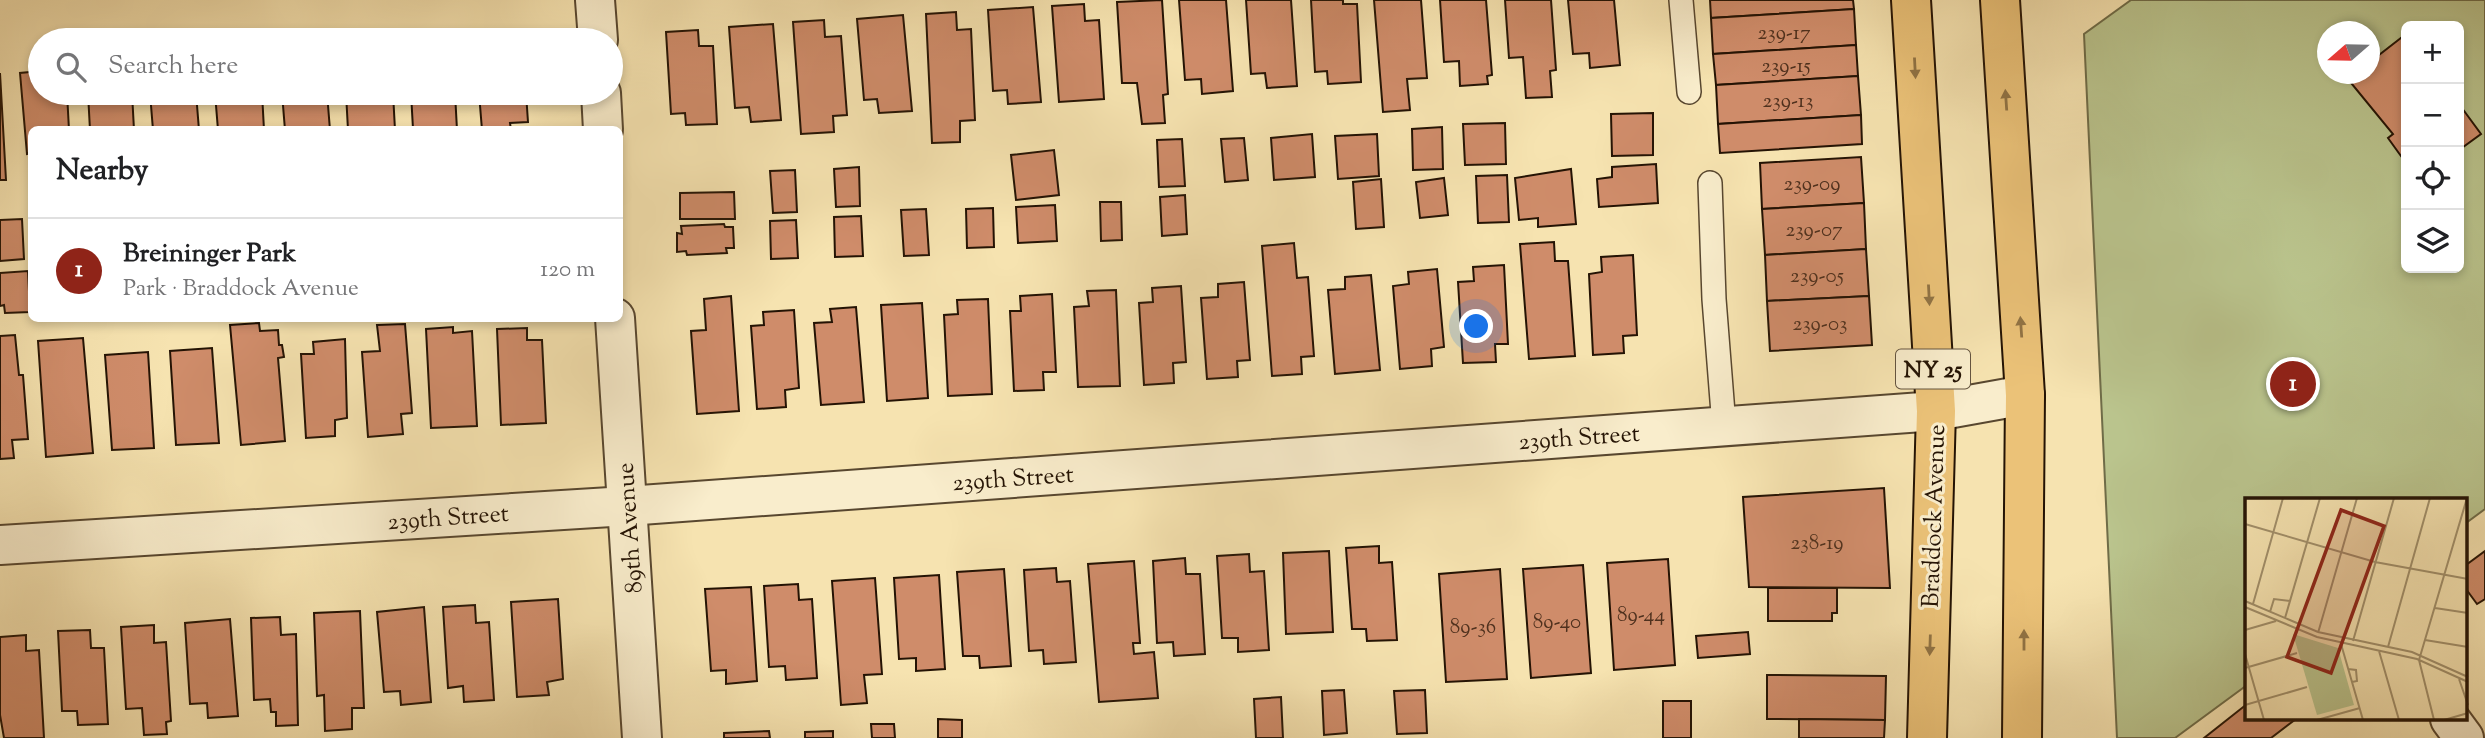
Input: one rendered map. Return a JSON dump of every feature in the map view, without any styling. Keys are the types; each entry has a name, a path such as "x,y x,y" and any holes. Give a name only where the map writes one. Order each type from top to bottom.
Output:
{"main road":[{"name":"Braddock Avenue","path":"1910,0 1936,411 1927,738"},
{"path":"2003,2 2025,396 2022,738"}],"street":[{"path":"595,0 597,28"},
{"path":"602,105 603,126"},
{"name":"89th Avenue","path":"615,322 642,738"},
{"name":"239th Street","path":"0,545 627,506 1936,411 2025,396"},
{"path":"2452,720 2464,738"}],"lane":[{"path":"1681,0 1689,92"},
{"path":"1710,183 1714,299 1724,426"}],"green space":[{"path":"2131,0 2485,0 2485,509 2468,522 2468,498 2245,498 2245,686 2175,738 2117,738 2084,34"}],"building":[{"path":"1162,0 1168,94 1163,95 1165,123 1142,124 1137,83 1122,83 1117,2"},
{"path":"1179,0 1226,0 1233,91 1202,94 1201,79 1185,80"},
{"path":"1246,0 1291,0 1297,86 1267,88 1265,73 1251,74"},
{"path":"1311,0 1343,0 1343,4 1357,4 1361,82 1328,84 1327,71 1315,72"},
{"path":"1374,0 1421,0 1427,78 1407,79 1410,110 1383,112"},
{"path":"1440,0 1486,0 1492,75 1487,76 1488,84 1460,86 1459,61 1444,62"},
{"path":"1505,0 1551,0 1556,70 1550,71 1552,97 1526,98 1523,57 1509,58"},
{"path":"1568,0 1614,0 1620,65 1590,68 1589,53 1573,54"},
{"path":"1710,0 1853,0 1854,9 1711,18"},
{"path":"1084,4 1085,21 1099,20 1104,99 1059,102 1052,6"},
{"path":"1033,7 1041,102 1008,104 1007,90 993,91 988,10"},
{"path":"1854,9 1856,45 1713,54 1711,18"},
{"path":"956,12 957,30 971,29 975,120 960,121 960,142 932,143 926,14"},
{"path":"903,15 912,111 879,113 877,99 864,100 857,19"},
{"path":"824,20 825,37 841,36 847,115 833,116 834,132 801,134 793,22"},
{"path":"773,24 781,120 751,122 749,107 735,108 729,27"},
{"path":"698,30 699,46 713,46 717,124 686,125 685,113 671,114 666,32"},
{"path":"2401,38 2401,156 2388,138 2393,134 2352,84 2380,84 2380,54"},
{"path":"1856,45 1858,76 1716,85 1713,54"},
{"path":"28,72 28,105 68,105 69,126 28,126 27,154 20,73"},
{"path":"0,73 6,180 0,180"},
{"path":"1858,76 1861,115 1718,124 1716,85"},
{"path":"89,105 133,105 134,126 90,126"},
{"path":"151,105 197,105 199,126 153,126"},
{"path":"216,105 263,105 264,126 218,126"},
{"path":"283,105 328,105 330,126 285,126"},
{"path":"347,105 394,105 395,126 348,126"},
{"path":"412,105 456,105 457,126 413,126"},
{"path":"480,105 527,105 528,122 510,123 510,126 482,126"},
{"path":"2464,111 2481,134 2464,146"},
{"path":"1653,113 1653,155 1612,156 1611,114"},
{"path":"1861,115 1862,144 1720,153 1718,124"},
{"path":"1505,123 1506,164 1465,165 1463,124"},
{"path":"1442,127 1443,169 1413,170 1412,129"},
{"path":"1312,134 1315,177 1274,180 1271,138"},
{"path":"1377,134 1379,176 1338,179 1335,136"},
{"path":"1244,138 1248,180 1225,182 1221,139"},
{"path":"1182,139 1185,186 1159,187 1157,140"},
{"path":"1054,150 1059,195 1016,200 1011,155"},
{"path":"1861,157 1864,203 1762,209 1760,163"},
{"path":"1656,164 1658,203 1599,207 1597,179 1612,177 1612,167"},
{"path":"859,167 860,206 836,207 834,169"},
{"path":"1571,169 1576,224 1538,227 1538,218 1519,220 1515,178"},
{"path":"795,170 797,212 773,213 770,171"},
{"path":"1507,175 1509,222 1478,223 1476,176"},
{"path":"1444,178 1448,215 1420,218 1416,182"},
{"path":"1381,179 1384,227 1356,229 1353,182"},
{"path":"734,192 735,219 680,219 680,193"},
{"path":"1185,195 1187,234 1162,236 1160,197"},
{"path":"1100,202 1121,202 1122,240 1101,241"},
{"path":"1864,203 1866,249 1765,255 1762,209"},
{"path":"1055,205 1057,241 1018,243 1016,207"},
{"path":"993,208 994,247 967,248 966,209"},
{"path":"926,209 929,255 904,256 901,210"},
{"path":"861,216 863,256 835,257 834,217"},
{"path":"22,219 24,259 0,261 0,220"},
{"path":"796,220 798,258 771,259 770,221"},
{"path":"724,224 725,227 733,227 734,248 726,248 727,253 687,255 686,251 677,252 677,233 682,234 681,226"},
{"path":"1554,242 1555,261 1568,261 1575,356 1529,359 1520,244"},
{"path":"1294,243 1297,278 1308,277 1314,356 1301,357 1302,374 1272,376 1262,246"},
{"path":"1866,249 1869,296 1767,301 1765,255"},
{"path":"1633,255 1637,335 1623,336 1624,353 1593,355 1589,274 1602,272 1601,257"},
{"path":"1504,265 1508,344 1495,344 1496,362 1463,363 1458,282 1474,281 1473,267"},
{"path":"1437,269 1444,347 1431,349 1432,366 1400,369 1393,286 1409,284 1408,272"},
{"path":"28,271 28,312 5,313 4,305 0,306 0,273"},
{"path":"1371,275 1380,370 1335,374 1328,290 1345,289 1345,277"},
{"path":"1244,282 1250,360 1237,361 1238,377 1207,379 1201,298 1218,297 1218,284"},
{"path":"1181,286 1186,362 1173,363 1174,383 1144,385 1139,303 1153,302 1152,288"},
{"path":"1116,290 1120,386 1078,387 1074,307 1089,306 1087,291"},
{"path":"1052,294 1056,372 1043,372 1044,390 1014,391 1010,311 1021,311 1020,296"},
{"path":"731,296 739,411 697,414 691,331 706,330 704,299"},
{"path":"1869,296 1872,345 1770,351 1767,301"},
{"path":"988,299 992,394 948,396 944,315 958,314 957,300"},
{"path":"922,303 928,398 887,401 881,305"},
{"path":"856,307 864,402 821,405 814,323 832,322 830,309"},
{"path":"794,310 799,388 785,390 786,407 757,409 751,326 764,325 763,312"},
{"path":"259,323 260,331 278,330 279,345 282,345 284,357 278,358 285,441 241,445 230,325"},
{"path":"405,324 412,413 401,414 403,434 368,437 362,352 380,351 377,325"},
{"path":"453,327 453,333 472,331 477,426 431,428 426,329"},
{"path":"527,328 527,340 542,340 546,423 501,425 497,329"},
{"path":"15,335 19,375 23,375 28,439 12,440 14,458 0,459 0,336"},
{"path":"83,338 93,453 46,457 38,341"},
{"path":"345,339 347,418 335,420 335,436 306,438 301,354 314,354 313,342"},
{"path":"212,348 219,443 176,445 170,351"},
{"path":"148,352 154,448 112,450 105,355"},
{"path":"1884,488 1890,588 1749,587 1743,497"},
{"path":"1379,546 1379,563 1392,562 1397,640 1367,641 1366,629 1352,629 1346,548"},
{"path":"1329,551 1333,632 1286,634 1283,553"},
{"path":"2485,551 2485,599 2477,604 2468,592 2468,564"},
{"path":"1249,554 1250,572 1264,571 1269,650 1238,652 1238,638 1222,638 1217,556"},
{"path":"1185,558 1186,574 1200,574 1205,654 1174,656 1173,642 1157,643 1153,561"},
{"path":"1668,559 1675,665 1614,670 1607,563"},
{"path":"1134,561 1140,643 1133,643 1134,654 1154,652 1158,698 1099,702 1088,564"},
{"path":"1583,565 1591,673 1531,678 1523,569"},
{"path":"1056,568 1057,582 1070,581 1076,662 1044,664 1043,650 1029,651 1024,570"},
{"path":"1004,569 1011,666 980,668 979,656 963,656 957,572"},
{"path":"1500,569 1507,679 1446,682 1439,574"},
{"path":"939,575 945,669 916,671 916,658 899,659 894,578"},
{"path":"875,578 882,674 864,675 867,703 841,705 832,581"},
{"path":"798,584 799,600 812,599 817,678 786,680 785,666 769,667 764,586"},
{"path":"751,587 757,681 726,684 726,670 711,671 705,589"},
{"path":"1768,588 1837,588 1837,613 1832,613 1832,621 1768,621"},
{"path":"558,599 563,679 547,682 549,695 517,697 511,602"},
{"path":"475,605 476,623 489,622 494,700 464,702 463,686 448,688 443,607"},
{"path":"424,607 431,702 401,705 400,691 384,692 377,612"},
{"path":"360,611 364,708 352,708 352,729 325,731 324,695 317,696 314,613"},
{"path":"280,617 281,635 296,634 298,725 276,726 276,712 271,712 270,699 254,700 251,618"},
{"path":"230,619 238,716 208,718 207,703 190,704 185,623"},
{"path":"154,625 154,643 166,642 171,721 166,722 167,734 144,735 142,708 126,709 121,627"},
{"path":"90,630 91,648 104,648 108,724 78,725 77,711 62,711 58,631"},
{"path":"1748,632 1750,654 1698,658 1696,636"},
{"path":"26,635 26,651 39,650 44,738 4,738 0,715 0,637"},
{"path":"1767,675 1886,676 1885,720 1767,719"},
{"path":"1344,690 1347,733 1324,735 1322,691"},
{"path":"1425,690 1427,733 1397,734 1394,691"},
{"path":"1281,697 1283,738 1256,738 1254,699"},
{"path":"1663,701 1691,701 1691,738 1663,738"},
{"path":"2245,706 2245,720 2295,720 2271,738 2204,738"},
{"path":"938,719 962,720 962,738 938,738"},
{"path":"1799,719 1885,720 1884,738 1799,738"},
{"path":"871,724 894,724 895,738 872,738"},
{"path":"769,731 770,738 724,738 724,733"},
{"path":"833,731 833,738 805,738 805,732"}],"place":[{"name":"Breininger Park","path":"2293,384"}]}
